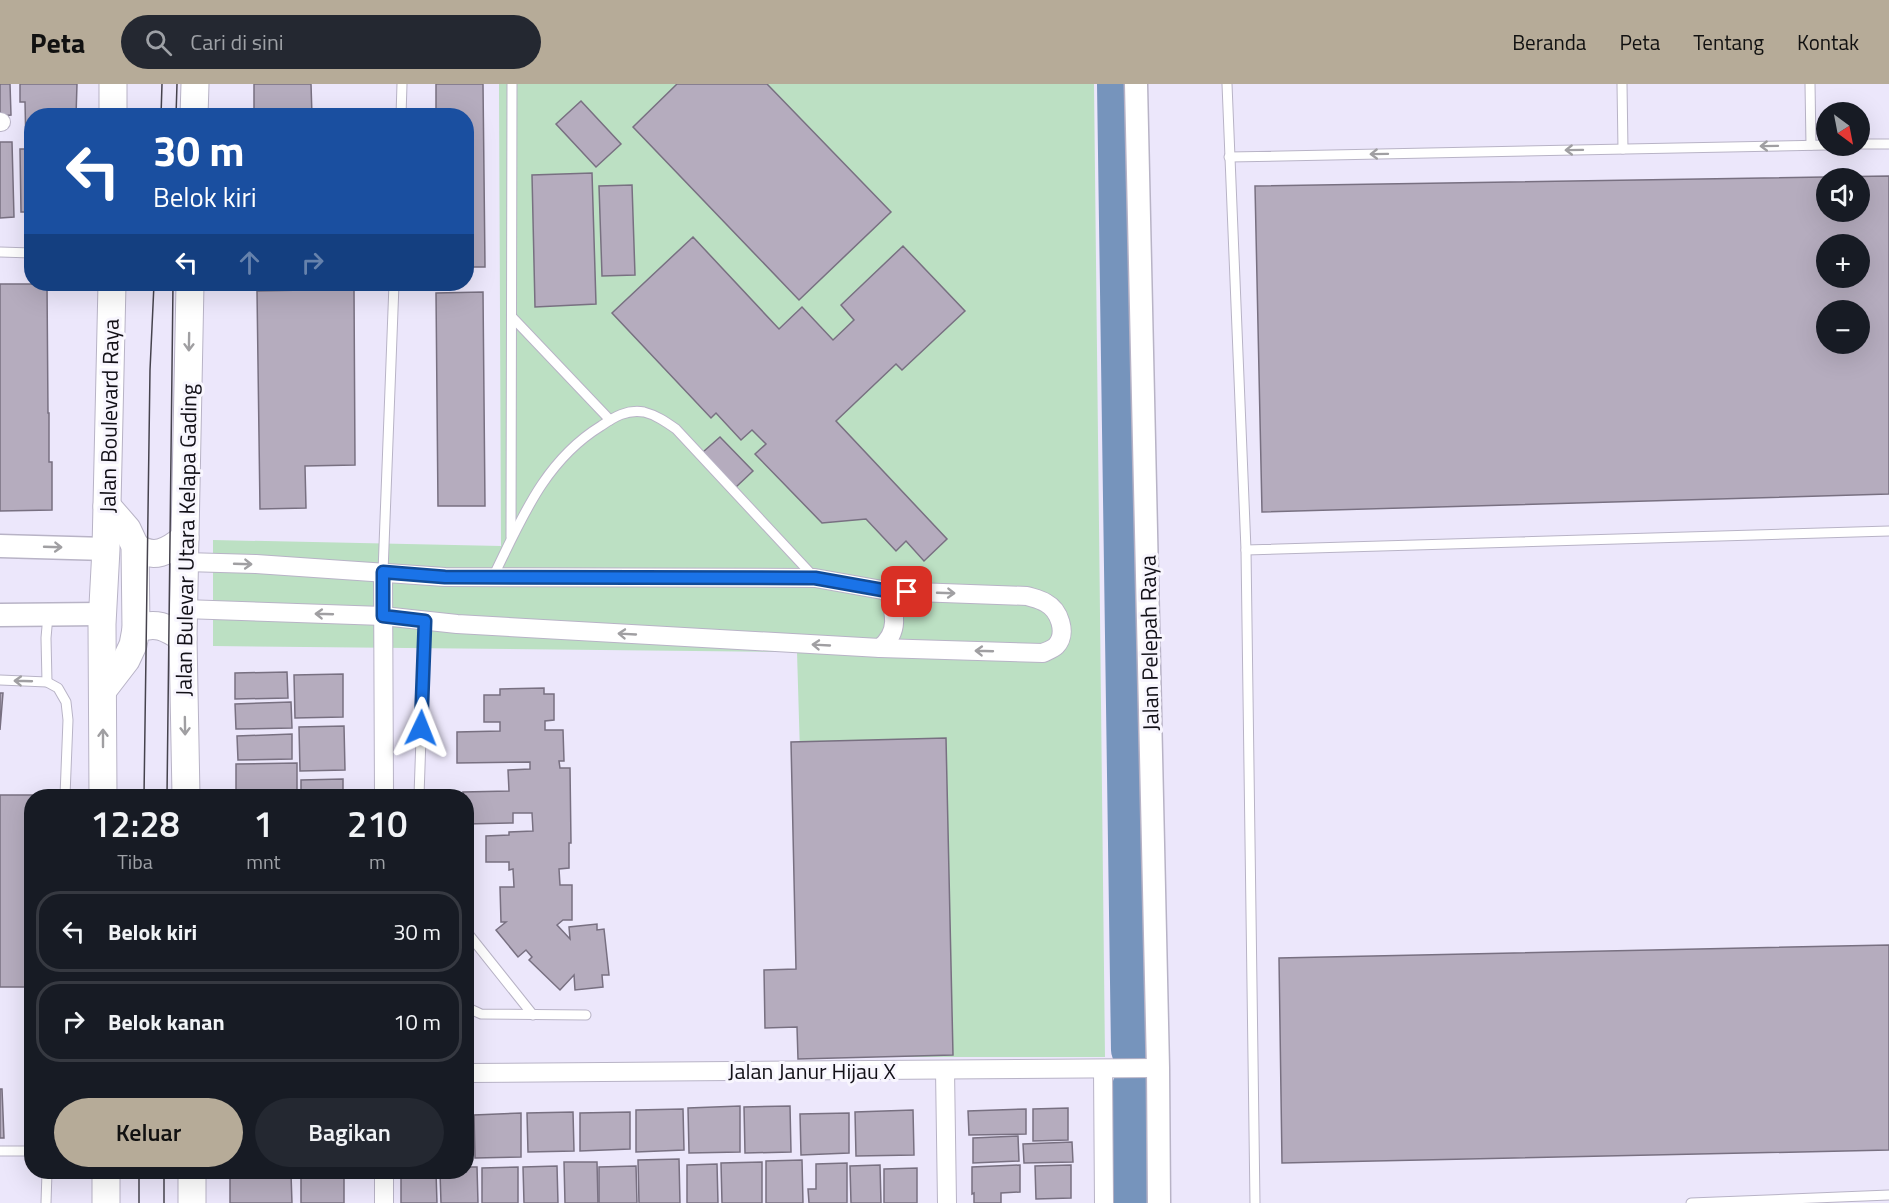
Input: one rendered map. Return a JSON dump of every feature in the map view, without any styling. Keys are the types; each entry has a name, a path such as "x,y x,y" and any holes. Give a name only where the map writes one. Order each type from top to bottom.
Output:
{"main road":[{"path":"113,84 113,108"},
{"path":"194,108 195,84"},
{"name":"Jalan Boulevard Raya","path":"106,549 112,291"},
{"name":"Jalan Bulevar Utara Kelapa Gading","path":"186,789 183,638 190,291"},
{"path":"103,690 126,660 133,645 136,629 135,546 127,529 107,506"},
{"path":"135,546 148,554 185,550"},
{"path":"103,789 102,614 106,549"},
{"path":"136,629 154,624 169,628 183,638"},
{"path":"106,1179 106,1203"},
{"path":"192,1179 192,1203"}],"street":[{"name":"Jalan Pelepah Raya","path":"1136,84 1159,1203"},
{"path":"0,546 106,549"},
{"path":"184,609 383,616 469,625 880,648 1043,653 1056,646 1062,634 1060,619 1052,608 1045,602 1027,596 888,591 815,578 445,577 256,564 185,550"},
{"path":"383,572 384,789"},
{"path":"880,648 890,640 895,622 888,591"},
{"path":"0,615 102,614"},
{"name":"Jalan Janur Hijau X","path":"474,1073 1158,1068"},
{"path":"1104,1203 1114,1069"},
{"path":"945,1070 947,1203"},
{"path":"384,1179 384,1203"}],"lane":[{"path":"401,108 402,84"},
{"path":"511,540 512,84"},
{"path":"1227,84 1246,550 1255,1203"},
{"path":"1622,84 1623,149"},
{"path":"1810,84 1811,145"},
{"path":"1870,144 1889,144"},
{"path":"1229,157 1816,145"},
{"path":"0,252 24,253"},
{"path":"383,572 394,291"},
{"path":"513,318 610,420"},
{"path":"493,577 539,487 564,455 591,431 610,420 624,413 642,412 662,418 676,429 815,578"},
{"path":"1246,550 1889,531"},
{"path":"46,681 48,614"},
{"path":"419,789 425,621"},
{"path":"0,680 46,681 58,688 66,702 68,720 65,789"},
{"path":"474,942 533,1015"},
{"path":"474,1011 481,1014 585,1015"},
{"path":"0,1151 24,1151"},
{"path":"46,1203 47,1179"},
{"path":"1691,1203 1847,1199 1889,1195"}],"green space":[{"path":"499,84 1094,84 1105,1057 809,1057 797,652 213,646 213,540 501,546"}],"building":[{"path":"0,84 10,84 11,115 0,116"},
{"path":"20,84 77,84 76,108 25,108 25,102 20,102"},
{"path":"254,84 311,84 312,108 254,108"},
{"path":"436,84 483,84 485,267 474,267 474,108 436,108"},
{"path":"677,84 767,84 891,212 799,300 633,127"},
{"path":"581,101 621,144 596,167 556,124"},
{"path":"0,142 12,142 14,217 0,218"},
{"path":"20,149 24,149 24,212 21,212"},
{"path":"592,173 596,304 535,307 532,175"},
{"path":"1870,176 1889,176 1889,494 1262,512 1255,186 1816,177 1816,222 1870,222"},
{"path":"632,185 635,275 602,276 599,186"},
{"path":"693,237 779,329 802,307 833,340 854,320 841,305 903,246 965,311 902,370 896,364 836,421 947,539 924,561 906,541 896,551 866,519 822,523 755,454 766,444 752,430 741,440 716,413 711,418 612,313"},
{"path":"0,284 24,284 24,291 47,291 49,462 52,462 52,510 0,511"},
{"path":"257,291 354,291 355,465 305,466 306,508 260,509"},
{"path":"483,292 485,506 438,506 436,293"},
{"path":"720,437 753,471 736,487 703,452"},
{"path":"287,672 288,698 235,699 235,673"},
{"path":"343,674 343,717 295,718 294,675"},
{"path":"544,688 544,694 554,694 554,720 545,721 545,730 563,730 564,761 559,761 560,768 570,768 569,868 559,869 560,885 572,885 572,920 563,920 557,925 570,939 569,927 597,924 597,930 604,929 609,975 602,975 603,987 575,990 574,975 560,990 529,960 532,957 526,950 518,957 496,930 506,922 501,922 500,887 514,887 513,869 509,870 509,862 486,862 486,836 533,831 532,813 513,813 513,823 474,824 474,792 509,791 508,770 530,769 530,762 457,763 457,732 500,731 500,722 484,722 484,695 500,695 500,689"},
{"path":"0,693 3,693 0,730"},
{"path":"291,702 292,728 236,729 235,704"},
{"path":"344,726 345,770 300,771 299,727"},
{"path":"292,734 292,759 238,760 237,736"},
{"path":"946,738 953,1055 798,1059 797,1027 765,1028 764,970 796,969 791,742"},
{"path":"297,763 297,789 236,789 236,764"},
{"path":"343,779 343,789 301,789 301,780"},
{"path":"0,795 24,795 24,987 0,987"},
{"path":"1889,945 1889,1150 1282,1163 1279,958"},
{"path":"0,1089 2,1089 4,1138 0,1138"},
{"path":"740,1106 740,1152 689,1153 688,1108"},
{"path":"790,1106 791,1152 745,1153 744,1107"},
{"path":"1068,1108 1068,1140 1033,1141 1033,1109"},
{"path":"683,1109 684,1150 636,1152 636,1110"},
{"path":"1026,1109 1026,1134 969,1135 968,1111"},
{"path":"913,1110 914,1155 856,1156 855,1112"},
{"path":"573,1112 574,1151 528,1152 527,1113"},
{"path":"630,1112 630,1149 580,1151 580,1113"},
{"path":"521,1113 521,1157 475,1158 474,1115"},
{"path":"849,1113 849,1153 801,1155 800,1114"},
{"path":"1018,1136 1019,1161 973,1163 973,1138"},
{"path":"1072,1142 1073,1162 1024,1163 1023,1144"},
{"path":"679,1159 680,1203 639,1203 638,1160"},
{"path":"802,1160 803,1203 766,1203 766,1161"},
{"path":"564,1162 597,1162 598,1203 565,1203"},
{"path":"762,1162 762,1203 722,1203 721,1163"},
{"path":"847,1163 847,1203 809,1203 808,1189 816,1189 816,1164"},
{"path":"717,1164 718,1203 687,1203 687,1165"},
{"path":"880,1165 881,1203 851,1203 850,1166"},
{"path":"1020,1165 1020,1192 1001,1193 1001,1203 974,1203 972,1167"},
{"path":"1071,1165 1071,1198 1036,1199 1035,1166"},
{"path":"557,1166 558,1203 524,1203 523,1167"},
{"path":"636,1166 637,1203 599,1203 599,1167"},
{"path":"474,1167 477,1167 478,1203 441,1203 440,1179 474,1179"},
{"path":"518,1167 518,1203 482,1203 482,1168"},
{"path":"917,1168 917,1203 884,1203 884,1169"},
{"path":"230,1179 291,1179 292,1203 230,1203"},
{"path":"301,1179 344,1179 344,1203 301,1203"},
{"path":"401,1179 436,1179 437,1203 401,1203"}],"waterway":[{"path":"1117,84 1131,1050"},
{"path":"1132,1087 1133,1203"}],"tram line":[{"path":"161,108 162,84"},
{"path":"176,108 177,84"},
{"path":"144,789 150,370 154,291"},
{"path":"167,789 173,291"},
{"path":"139,1179 139,1203"},
{"path":"164,1179 164,1203"}],"route":[{"path":"421,728 425,621 383,616 383,572 445,577 815,578 888,591 907,592"}]}
